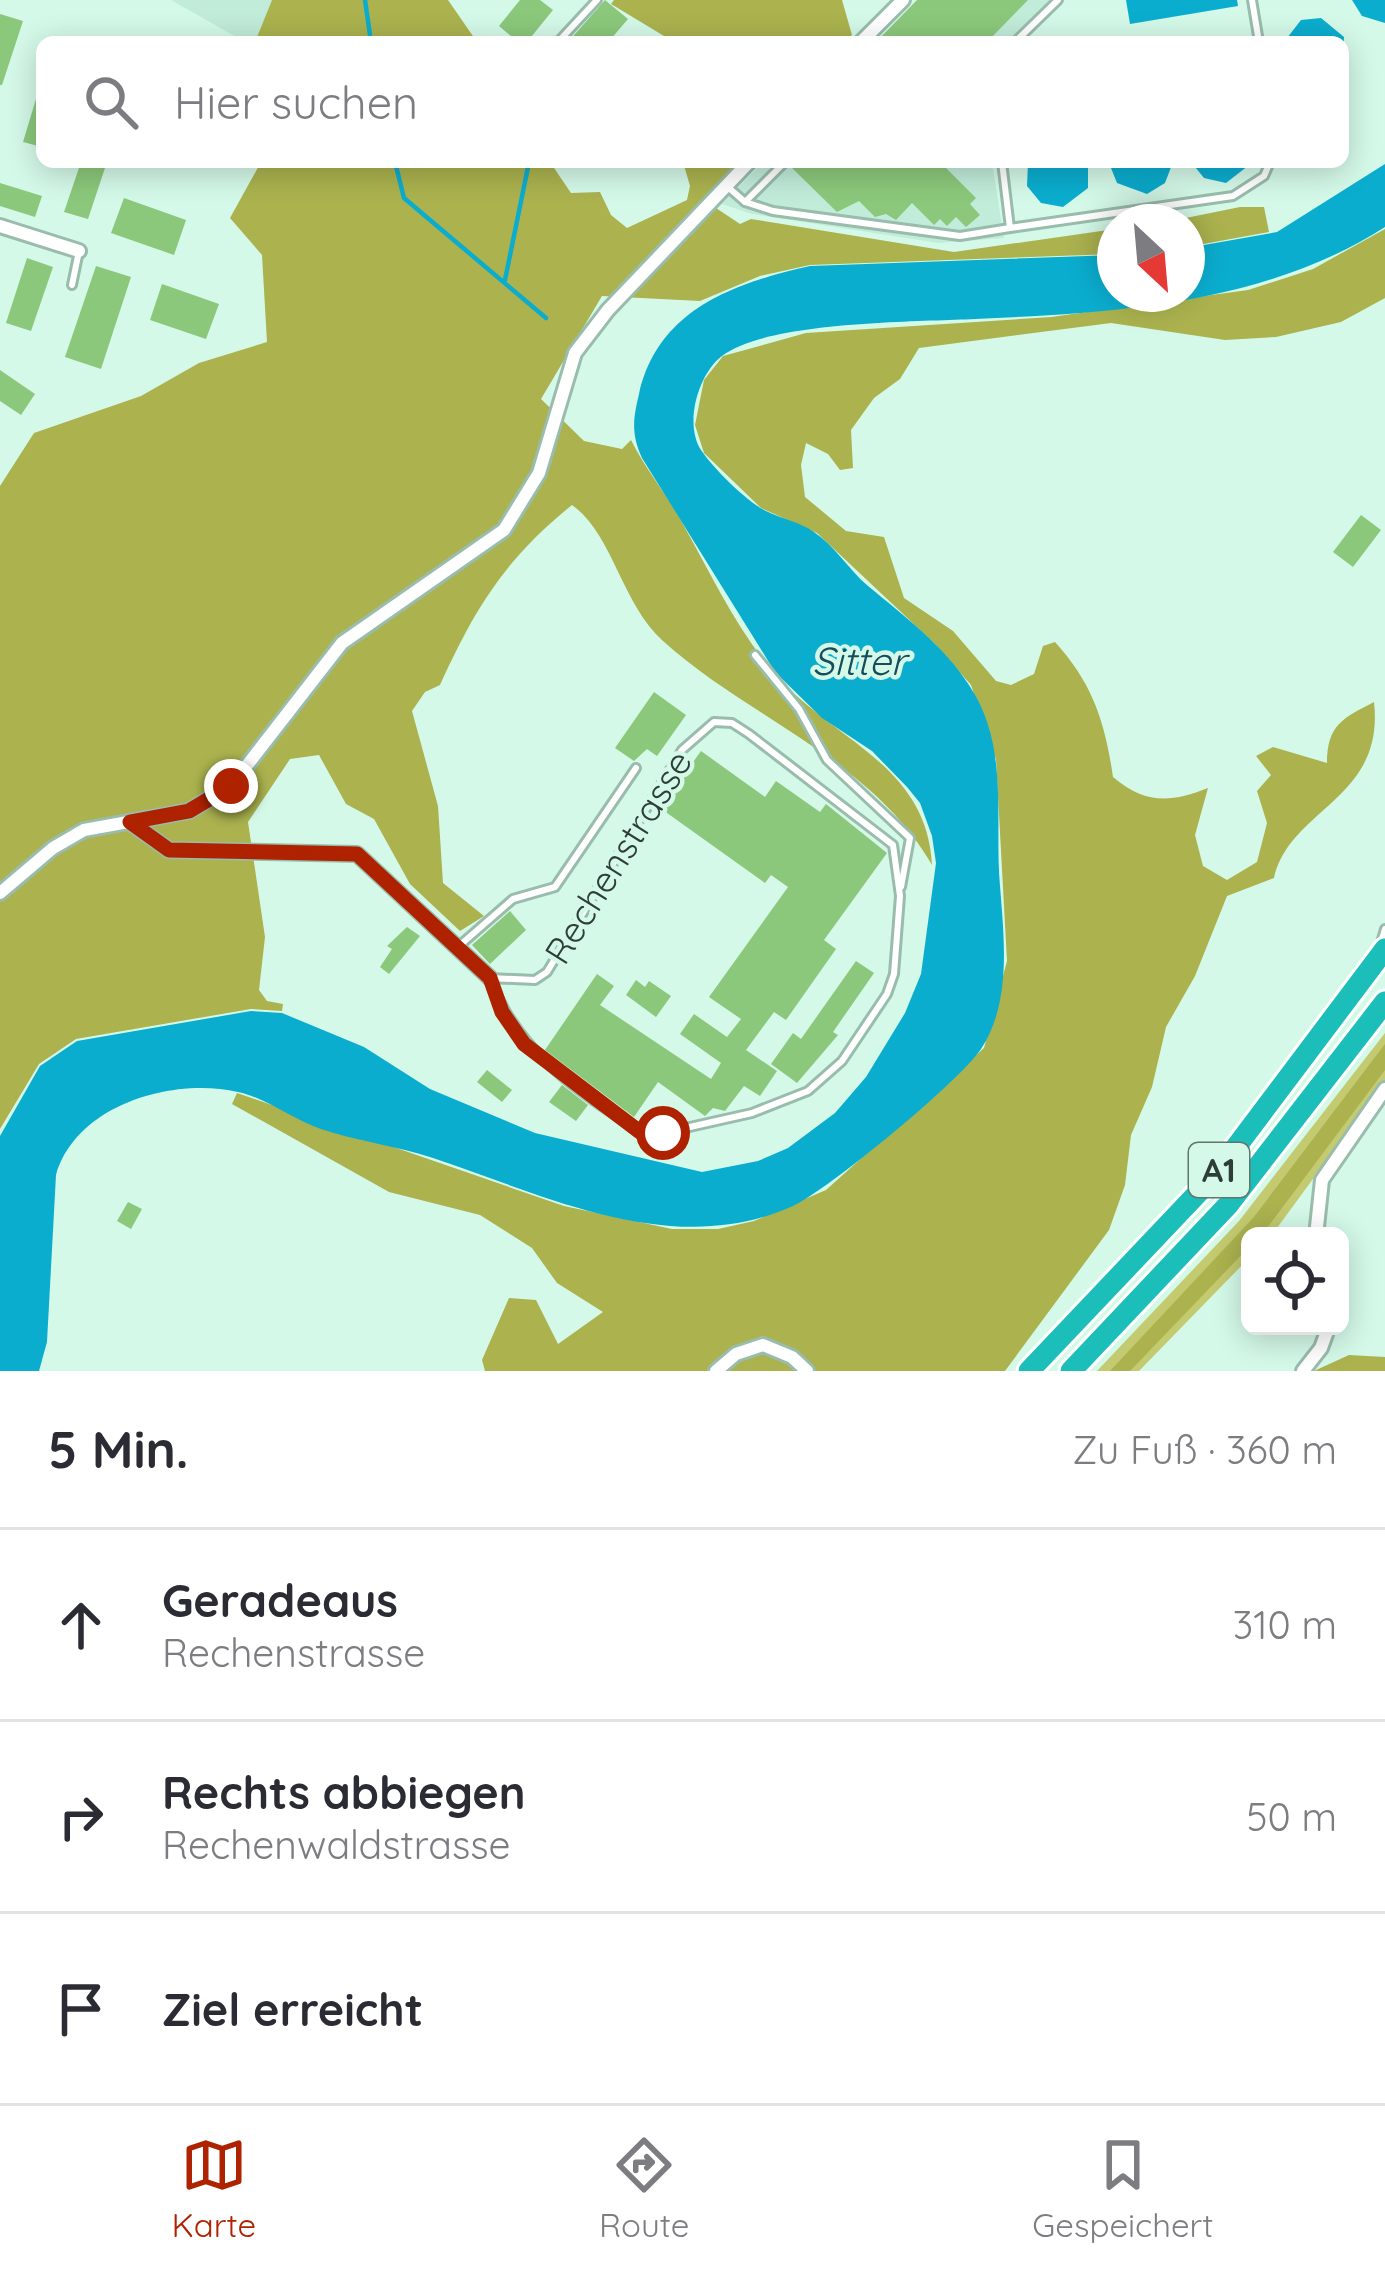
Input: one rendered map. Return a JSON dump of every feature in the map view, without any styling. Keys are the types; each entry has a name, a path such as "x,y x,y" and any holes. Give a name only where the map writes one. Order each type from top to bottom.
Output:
{"highway":[{"name":"A1","path":"1029,1371 1214,1175 1379,958"},
{"name":"A1","path":"1071,1371 1228,1205 1385,1002"}],"street":[{"path":"867,36 902,0"},
{"path":"0,893 67,839 189,811 231,786 294,698 342,643 504,530 539,473 575,353 608,310 743,168"},
{"path":"0,226 79,251"},
{"name":"Rechenstrasse","path":"130,822 169,850 357,854 490,978"},
{"path":"1317,1227 1322,1180 1385,1089"},
{"path":"1303,1371 1324,1335"},
{"path":"716,1371 736,1354 763,1345 792,1357 807,1371"}],"lane":[{"path":"1021,36 1058,0"},
{"path":"1252,0 1257,36"},
{"path":"563,36 593,2"},
{"path":"745,202 778,168"},
{"path":"1003,168 1010,228"},
{"path":"727,185 745,202 773,211 960,236 1233,196 1264,176 1267,168"},
{"path":"72,285 79,251"},
{"path":"755,655 799,709 827,760 910,838 900,896"},
{"name":"Rechenstrasse","path":"715,722 732,723 749,734 893,845 900,896 896,962 887,994 842,1061 795,1097 693,1127 640,1132 524,1044 502,1012 490,978 535,980 548,972 682,750 715,722"},
{"path":"458,947 513,898 555,887 636,768"},
{"path":"1379,958 1385,929"}],"shaded area":[{"path":"171,0 272,0 257,36 234,36"},
{"path":"922,0 1049,0 1015,36 887,36"},
{"path":"757,168 993,168 1004,238 938,243 752,214 722,204"}],"green space":[{"path":"272,0 448,0 473,36 257,36"},
{"path":"614,0 842,0 852,35 664,36 611,4"},
{"path":"258,168 554,168 571,193 600,192 611,215 627,228 687,200 690,186 685,168 736,168 713,206 740,224 751,219 954,252 1097,232 1097,255 810,265 760,276 700,301 602,296 541,399 584,441 622,449 631,440 761,657 798,697 873,757 914,802 932,865 877,796 663,641 637,608 598,533 572,505 510,565 479,608 440,685 425,692 412,711 438,806 443,883 484,916 460,931 410,884 374,819 346,804 319,755 290,759 248,822 265,937 259,990 267,1001 283,1004 282,1011 251,1009 76,1039 39,1064 0,1129 0,486 34,433 141,396 199,363 267,342 262,255 230,218"},
{"path":"1264,207 1269,232 1205,244 1205,214"},
{"path":"1385,229 1385,298 1341,322 1276,337 1225,340 1111,323 919,348 900,379 874,398 851,430 853,468 840,470 828,454 806,443 801,465 805,497 846,531 884,537 904,598 953,631 996,681 1011,685 1034,674 1043,646 1055,642 1079,673 1095,705 1113,777 1136,792 1158,798 1208,788 1195,835 1203,866 1227,880 1257,862 1267,823 1257,791 1271,775 1256,756 1273,747 1327,763 1330,740 1339,724 1374,702 1374,735 1351,782 1298,835 1283,854 1274,878 1227,896 1195,976 1166,1027 1152,1087 1131,1135 1125,1185 1109,1230 1005,1371 485,1371 482,1360 509,1298 536,1300 558,1344 603,1312 557,1283 532,1248 480,1215 389,1192 232,1104 237,1093 564,1206 672,1229 718,1229 754,1221 826,1190 984,1048 1007,961 996,759 971,685 935,644 817,533 761,508 704,453 695,425 704,380 723,356 806,333 1097,311 1205,312 1205,296 1248,290 1313,269"},
{"path":"1385,1033 1385,1081 1278,1227 1241,1227 1241,1266 1139,1371 1097,1371 1239,1221"},
{"path":"1385,1044 1385,1070 1268,1227 1245,1227"},
{"path":"1241,1231 1241,1255 1130,1371 1110,1371"},
{"path":"1349,1355 1385,1357 1385,1371 1314,1371"}],"water":[{"path":"1126,0 1237,0 1238,6 1130,24"},
{"path":"1352,0 1385,0 1385,23 1362,16"},
{"path":"1321,18 1343,36 1289,36 1301,20"},
{"name":"Sitter","path":"1385,164 1385,227 1290,273 1205,296 1205,245 1277,232"},
{"path":"1028,168 1088,168 1088,188 1063,207 1041,203 1027,186"},
{"path":"1111,168 1171,168 1165,183 1147,194 1117,183"},
{"path":"1196,168 1245,168 1226,183 1204,178"},
{"name":"Sitter","path":"1097,256 1097,311 881,323 772,336 722,356 706,375 696,400 696,439 731,484 758,506 822,538 861,580 935,644 959,670 982,708 998,783 1004,948 998,1011 981,1049 922,1109 810,1196 748,1221 703,1227 657,1225 566,1204 433,1158 321,1129 238,1092 212,1088 157,1093 105,1114 67,1151 56,1175 47,1342 39,1371 0,1371 0,1136 40,1066 77,1041 251,1011 282,1013 364,1047 430,1089 535,1133 702,1172 758,1161 788,1148 835,1113 866,1077 905,1013 921,974 936,863 932,836 920,803 907,787 872,751 822,718 775,672 642,458 634,419 649,365 682,321 728,292 810,266"}],"building":[{"path":"520,0 540,0 553,10 532,36 511,36 499,26"},
{"path":"605,0 628,19 613,36 573,36"},
{"path":"917,0 1028,0 993,36 882,36"},
{"path":"0,14 23,21 2,85 0,85"},
{"path":"36,99 36,145 23,142"},
{"path":"79,168 105,168 88,219 64,212"},
{"path":"792,168 946,168 976,198 970,204 980,215 966,227 956,217 947,226 940,219 934,225 912,203 896,220 886,214 875,217 859,201 837,212"},
{"path":"0,183 42,196 35,217 0,206"},
{"path":"124,198 186,220 174,255 111,233"},
{"path":"27,258 53,267 31,331 6,323"},
{"path":"96,266 131,277 101,369 65,357"},
{"path":"162,284 219,304 206,339 150,320"},
{"path":"0,370 35,394 21,415 0,401"},
{"path":"1361,515 1381,530 1353,567 1333,552"},
{"path":"654,692 686,715 657,756 647,749 634,761 615,748"},
{"path":"701,751 765,797 776,781 820,812 826,804 887,853 824,940 836,949 786,1020 774,1012 746,1050 777,1071 760,1096 744,1086 725,1111 713,1108 705,1116 658,1082 634,1117 545,1050 597,974 614,986 600,1005 711,1079 721,1063 680,1034 694,1014 727,1037 741,1019 709,997 788,887 771,875 765,883 660,808"},
{"path":"510,911 526,930 490,964 472,945"},
{"path":"407,927 420,936 389,974 380,967 392,949 387,946"},
{"path":"856,961 874,973 833,1032 838,1035 797,1083 771,1064 793,1033 801,1039"},
{"path":"636,980 645,987 649,981 671,996 656,1017 626,995"},
{"path":"487,1070 512,1090 502,1102 477,1082"},
{"path":"562,1085 588,1105 576,1121 549,1102"},
{"path":"128,1202 142,1209 131,1229 117,1221"}],"waterway":[{"path":"365,0 370,36"},
{"path":"396,168 404,198 546,318"},
{"path":"505,280 528,168"}],"route":[{"path":"231,786 189,811 130,822 169,850 217,855 357,854 490,978 502,1012 524,1044 640,1132 663,1133"}]}
